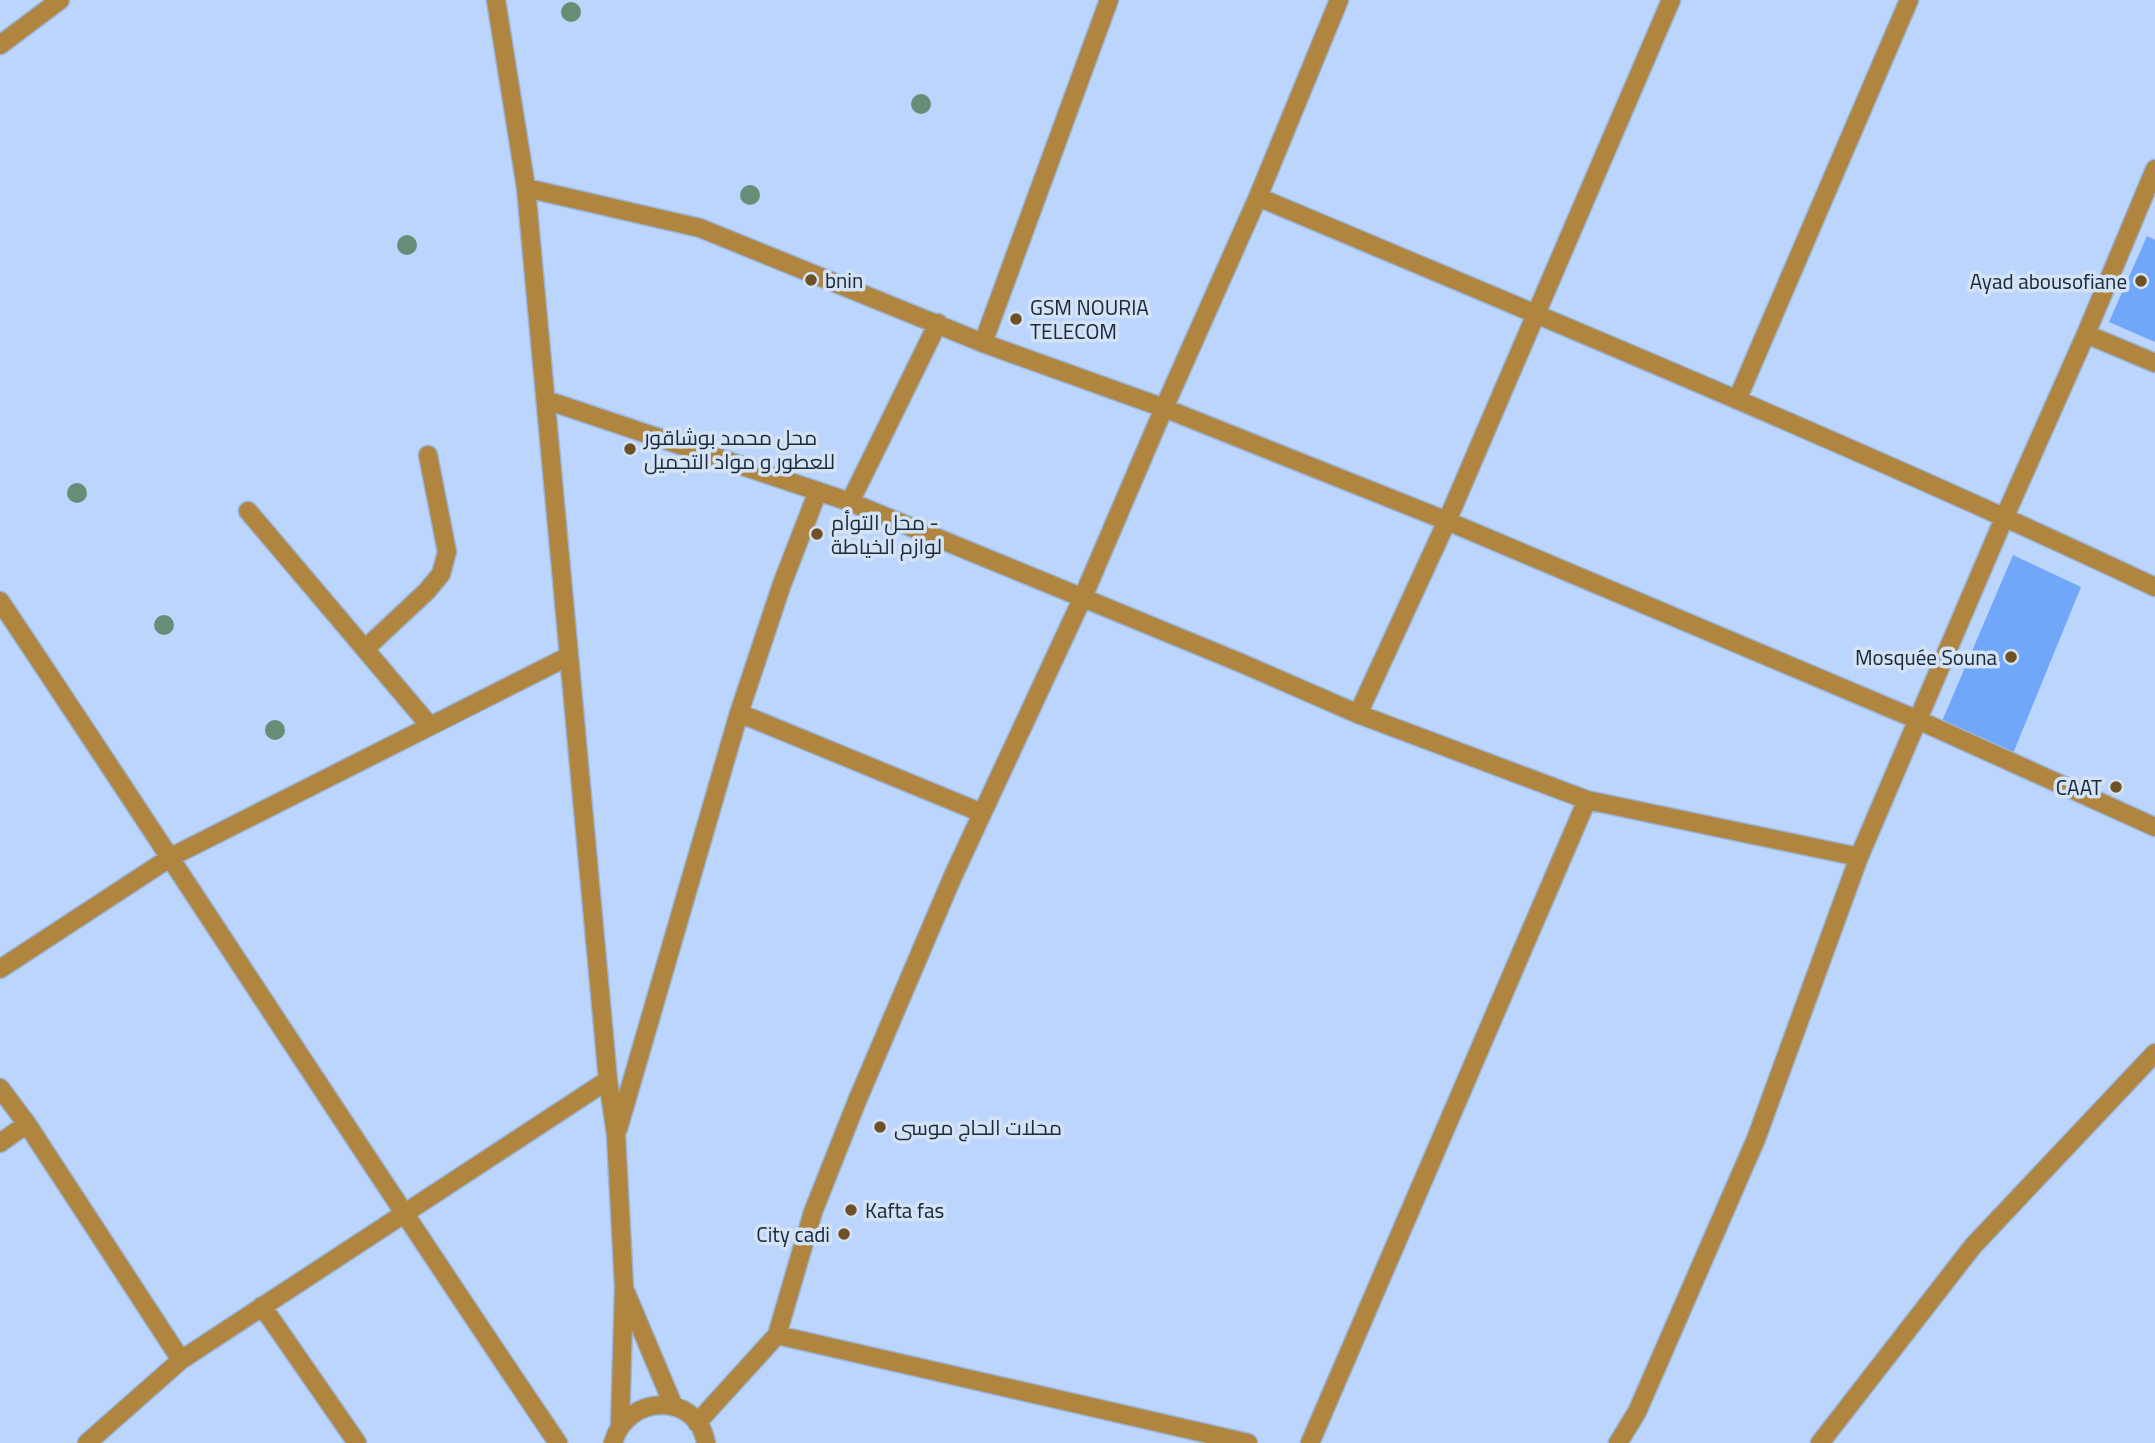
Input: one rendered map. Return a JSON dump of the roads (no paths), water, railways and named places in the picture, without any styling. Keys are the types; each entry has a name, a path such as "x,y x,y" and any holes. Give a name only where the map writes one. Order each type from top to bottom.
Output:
{"street":[{"path":"0,45 60,0"},
{"path":"496,0 526,188 608,1080 616,1135 624,1287 620,1425 613,1443"},
{"path":"984,343 1110,0"},
{"path":"697,1423 777,1335 813,1213 857,1101 953,876 1083,597 1258,197 1339,0"},
{"path":"1359,714 1447,520 1671,0"},
{"path":"1737,400 1909,0"},
{"path":"1619,1443 1637,1412 1756,1139 1859,857 2155,169"},
{"path":"526,188 700,228 984,343 1164,408 1447,520 1919,720 2155,827"},
{"path":"1258,197 2005,516 2155,587"},
{"path":"850,502 938,323"},
{"path":"2086,334 2155,363"},
{"path":"546,400 850,502 1359,714 1587,800 1859,857"},
{"path":"365,649 427,592 441,574 447,552 428,455"},
{"path":"616,1135 739,713 782,584 818,491"},
{"path":"248,511 430,726"},
{"path":"0,601 171,857 403,1214 558,1443"},
{"path":"0,970 171,857 569,656"},
{"path":"739,713 982,814"},
{"path":"1310,1443 1587,800"},
{"path":"1820,1443 1973,1246 2155,1053"},
{"path":"86,1443 181,1360 608,1080"},
{"path":"0,1088 27,1124 181,1360"},
{"path":"0,1143 27,1124"},
{"path":"624,1287 674,1407"},
{"path":"262,1306 357,1443"},
{"path":"777,1335 1248,1443"},
{"path":"620,1425 632,1413 647,1406 661,1404 687,1413 697,1423 706,1443"}],"place":[{"name":"bnin","path":"811,280"},
{"name":"Ayad abousofiane","path":"2141,281"},
{"name":"GSM NOURIA TELECOM","path":"1016,319"},
{"name":"محل محمد بوشاقور للعطور و مواد التجميل","path":"630,449"},
{"name":"محل التوأم - لوازم الخياطة","path":"817,534"},
{"name":"Mosquée Souna","path":"2011,657"},
{"name":"CAAT","path":"2116,787"},
{"name":"محلات الحاج موسى","path":"880,1127"},
{"name":"Kafta fas","path":"851,1210"},
{"name":"City cadi","path":"844,1234"}]}
